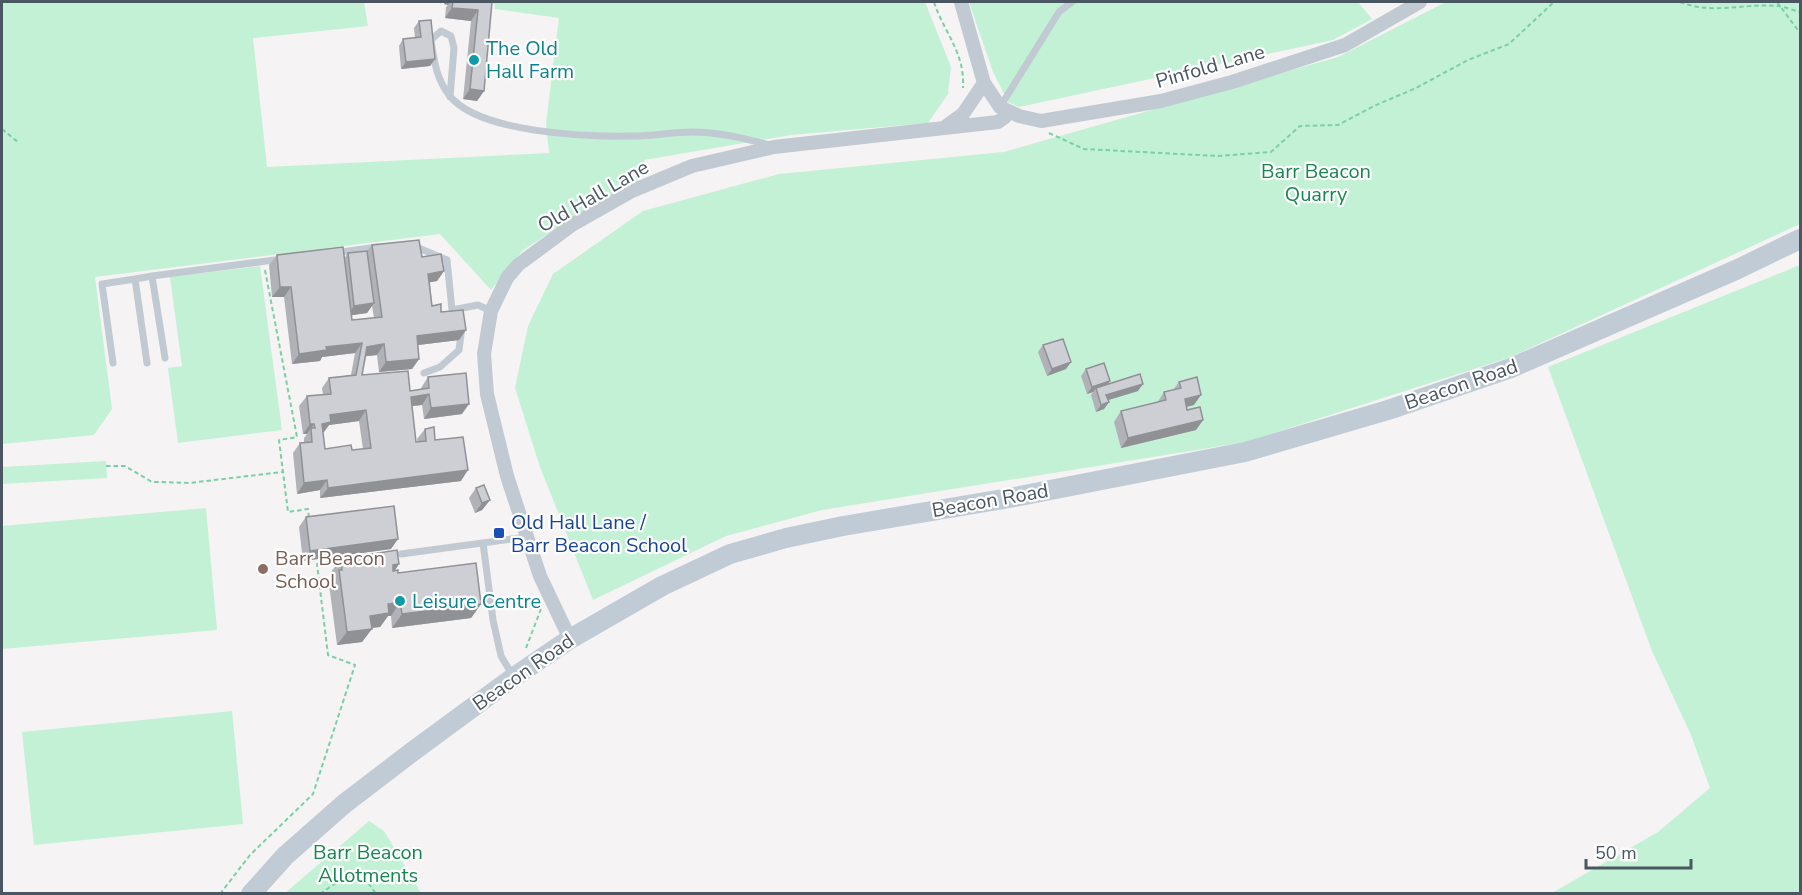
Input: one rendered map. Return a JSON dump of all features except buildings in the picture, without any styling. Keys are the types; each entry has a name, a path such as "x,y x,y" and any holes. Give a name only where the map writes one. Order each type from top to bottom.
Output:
{"main road":[{"name":"Beacon Road","path":"251,894 285,856 344,804 412,752 509,670 570,639 662,586 730,554 786,538 843,526 1245,452 1388,410 1511,368 1738,269 1800,239"}],"street":[{"path":"961,2 984,82 1004,109"},
{"name":"Pinfold Lane","path":"1004,109 1041,121 1161,101 1232,82 1345,45 1419,2"},
{"path":"941,130 963,114 984,82"},
{"name":"Old Hall Lane","path":"570,639 548,592 527,537 507,476 487,394 484,354 491,310 507,278 518,265 572,225 632,191 692,166 774,147 998,122 1005,117 1004,109"}],"lane":[{"path":"1004,109 1059,12 1072,2"},
{"path":"450,97 454,48 452,36 441,32 431,40 437,78 450,97 463,108 484,119 540,131 633,136 692,132 730,135 774,147"},
{"path":"407,243 447,260 452,310 462,318 463,334 459,350 440,367 424,374"},
{"path":"330,253 385,246"},
{"path":"114,363 102,284 286,259"},
{"path":"152,276 165,358"},
{"path":"135,279 147,363"},
{"path":"452,310 478,304 491,310"},
{"path":"401,554 527,537"},
{"path":"483,543 493,621 501,656 509,670"}],"path":[{"path":"934,2 940,18 951,34 964,71 963,94"},
{"path":"1041,121 1050,134 1084,149 1218,156 1271,152 1300,126 1338,125 1468,60 1509,44 1554,2"},
{"path":"1680,2 1694,7 1716,9 1779,6 1800,12"},
{"path":"1776,2 1800,33"},
{"path":"2,129 19,143"},
{"path":"264,262 297,437 279,440 288,512 308,509 310,523"},
{"path":"106,466 124,466 152,482 189,483 283,472"},
{"path":"220,894 250,855 314,794 355,665 328,655 317,564 339,562"},
{"path":"509,670 524,652 548,592"},
{"path":"320,894 350,873 363,874 376,894"}],"green space":[{"path":"2,2 364,2 368,26 253,38 267,167 549,153 546,123 559,18 495,9 494,2 925,2 951,67 948,94 928,123 791,135 644,160 645,171 637,183 581,212 522,251 491,290 440,234 95,277 112,409 94,435 2,444"},
{"path":"969,2 1358,2 1372,19 1333,40 1019,107 1008,102 993,72"},
{"name":"Barr Beacon Quarry","path":"1446,2 1800,2 1800,224 1508,358 1246,442 822,510 726,536 593,600 540,467 515,388 528,326 553,274 643,211 779,174 1004,152 1338,57"},
{"path":"1800,265 1800,893 1552,893 1658,832 1710,788 1691,735 1652,651 1548,367"},
{"path":"260,266 282,430 178,443 168,368 182,366 170,277"},
{"path":"106,461 107,478 2,484 2,467"},
{"path":"206,508 217,630 2,649 2,526"},
{"path":"232,711 243,824 34,845 22,732"},
{"name":"Barr Beacon Allotments","path":"369,821 384,831 421,893 285,893"}],"place":[{"name":"The Old Hall Farm","path":"474,60"},
{"name":"Old Hall Lane / Barr Beacon School","path":"499,533"},
{"name":"Barr Beacon School","path":"263,569"},
{"name":"Leisure Centre","path":"400,601"}]}
